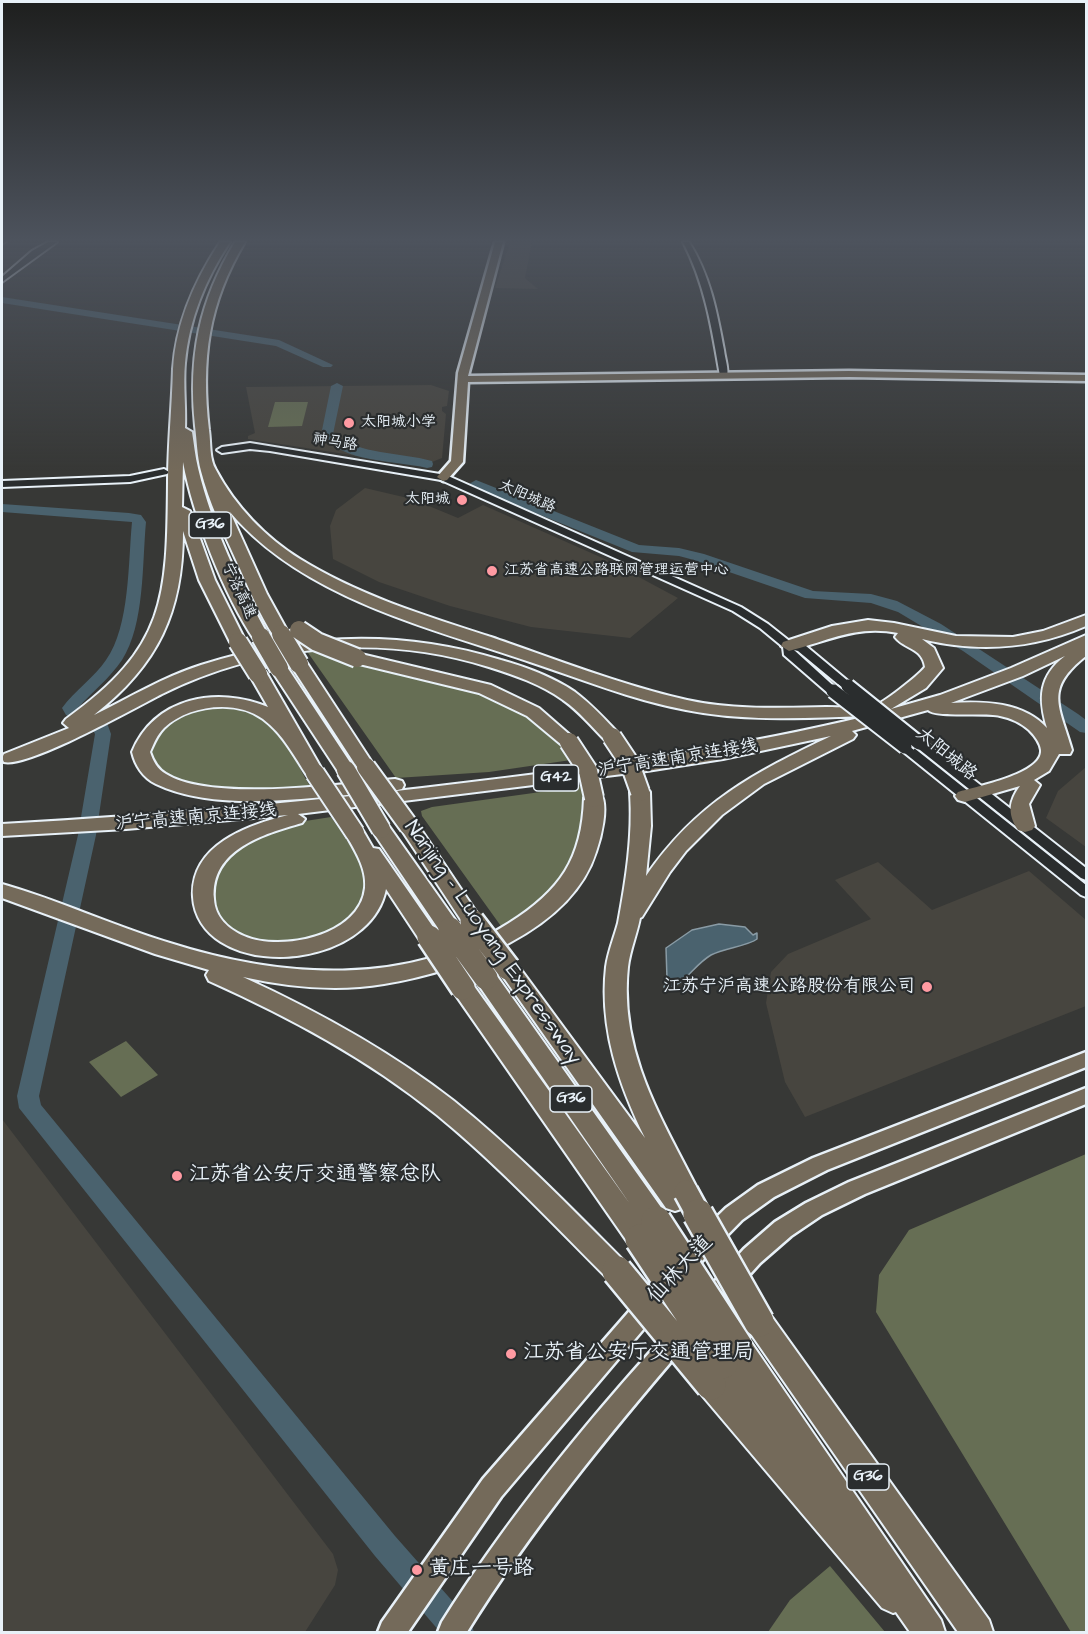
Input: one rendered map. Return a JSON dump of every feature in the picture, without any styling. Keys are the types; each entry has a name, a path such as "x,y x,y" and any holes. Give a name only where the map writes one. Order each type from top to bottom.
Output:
{"highway":[{"path":"95,715 141,659 156,633 169,599 176,553 170,472 179,406 179,357 189,318"},
{"name":"G42","path":"2,891 146,943 224,967 257,975 292,979 359,979 424,968 472,952 505,937 536,916 559,895 587,856 595,819 594,798 588,771 569,742 533,712 485,689 357,658 317,642 279,614 248,570 219,503 207,468 198,385 202,332 206,318"},
{"name":"宁洛高速","path":"179,406 189,450 191,471 201,501 238,596 261,637"},
{"path":"207,468 229,502 255,532 294,562 348,591 434,624 614,684 687,705 758,714 876,713"},
{"path":"170,472 196,554 238,642 315,773 355,833 384,867 463,988 648,1230 724,1365 926,1632"},
{"name":"宁洛高速","path":"248,570 266,610 281,634"},
{"path":"793,649 837,630 866,626 883,626 965,642 1003,643 1036,640 1086,620"},
{"name":"沪宁高速南京连接线","path":"2,820 77,821 323,807 571,776 758,746 876,713 1006,672 1086,628"},
{"path":"627,927 645,892 680,844 713,812 744,788 876,713 920,684 934,668 934,659 922,645 897,635 870,631 855,631 793,649"},
{"name":"Nanjing - Luoyang Expressway","path":"281,634 366,767 409,826 472,921 497,973 648,1230"},
{"name":"Nanjing - Luoyang Expressway","path":"261,637 381,829 450,929 497,973 681,1196 759,1322 977,1632"},
{"name":"沪宁高速南京连接线","path":"101,820 488,779 679,750 876,713 901,712 1086,640"},
{"path":"6,760 95,715 179,679 233,661 308,645 390,643 476,656 533,677 569,696 612,736 630,764 640,792 643,825 627,927 617,970 620,1032 633,1090 681,1196"},
{"path":"979,798 1031,784 1056,769 1063,757 1063,749 1049,703 1055,675 1086,648"},
{"path":"298,744 279,724 263,712 230,701 211,702 184,709 147,735 141,752 150,771 160,780 187,789 227,794 488,779"},
{"path":"901,712 955,708 996,710 1018,716 1033,724 1046,737 1051,749 1048,760 1039,771 979,798"},
{"path":"355,833 376,880 375,894 368,910 356,924 340,935 303,947 262,947 240,943 219,931 207,915 201,892 204,878 214,860 233,843 270,825 319,814 513,788 571,776"},
{"path":"1025,826 1018,804 1022,794 1031,784"},
{"name":"沪宁高速南京连接线","path":"2,830 77,821"},
{"path":"146,943 256,992 317,1024 385,1065 444,1108 544,1198 617,1271 724,1365"},
{"name":"G36","path":"724,1365 926,1632"}],"main road":[{"path":"443,477 457,462 463,376 479,318"},
{"path":"463,376 724,373 1086,376"},
{"name":"仙林大道","path":"395,1628 492,1488 689,1259 734,1214 766,1191 820,1164 1086,1059"},
{"path":"452,1632 505,1550 559,1479 659,1359 752,1256 783,1230 814,1209 857,1188 1086,1096"}],"street":[{"path":"715,318 724,373"},
{"name":"神马路","path":"222,450 250,446 270,448 443,477"},
{"path":"2,484 130,479 170,472"},
{"name":"太阳城路","path":"443,477 703,592 764,626 848,687 912,745 979,798 1086,892"},
{"path":"473,503 485,497"},
{"name":"太阳城路","path":"793,649 833,691 912,745"},
{"name":"太阳城路","path":"979,798 1025,826 1086,875"}],"shaded area":[{"name":"太阳城小学","path":"431,385 449,391 447,406 442,407 442,411 446,414 442,458 422,466 248,439 248,436 255,433 246,387"},
{"name":"江苏省高速公路联网管理运营中心","path":"365,488 412,499 458,518 483,505 607,560 678,598 630,638 531,627 450,606 379,582 333,559 330,526 336,510"},
{"path":"1086,767 1086,847 1046,818 1058,791"},
{"name":"江苏宁沪高速公路股份有限公司","path":"878,862 932,910 1029,871 1086,920 1086,1006 805,1117 785,1082 766,1003 771,972 788,954 871,919 835,880"},
{"path":"2,1119 333,1554 338,1570 335,1585 305,1632 2,1632"}],"green space":[{"path":"275,402 308,402 302,426 268,427"},
{"path":"314,648 465,689 503,702 556,737 571,760 489,772 396,778 306,650"},
{"path":"212,706 233,707 264,719 284,740 310,786 228,790 184,784 167,777 155,766 150,748 168,725 192,711"},
{"path":"584,786 587,810 585,832 568,870 539,901 503,929 422,816 421,811 432,807"},
{"path":"331,817 363,864 368,881 359,913 320,939 272,944 243,937 227,927 210,903 211,874 250,837 299,822"},
{"path":"126,1041 158,1075 121,1097 89,1062"},
{"path":"1086,1154 1086,1632 1071,1632 876,1312 879,1275 909,1230"},
{"path":"830,1566 885,1632 768,1632 790,1600"}],"water":[{"path":"719,924 745,927 753,935 757,933 757,939 711,955 679,983 666,990 664,987 667,979 666,948 692,930"}],"waterway":[{"path":"120,318 279,343 327,365"},
{"path":"337,386 327,435 337,443 361,452 427,464"},
{"path":"476,484 637,549 679,552 699,557 810,595 871,599 891,604 936,627 1086,728"},
{"path":"2,508 129,517 136,518 139,522 130,611 122,644 106,671 70,708 72,712 101,727 103,734 87,835 28,1096 30,1108 385,1546 459,1632"}],"place":[{"name":"太阳城小学","path":"349,423"},
{"name":"太阳城","path":"462,500"},
{"name":"江苏省高速公路联网管理运营中心","path":"492,571"},
{"name":"江苏宁沪高速公路股份有限公司","path":"927,987"},
{"name":"江苏省公安厅交通警察总队","path":"177,1176"},
{"name":"江苏省公安厅交通管理局","path":"511,1354"},
{"name":"黄庄一号路","path":"417,1570"}]}
